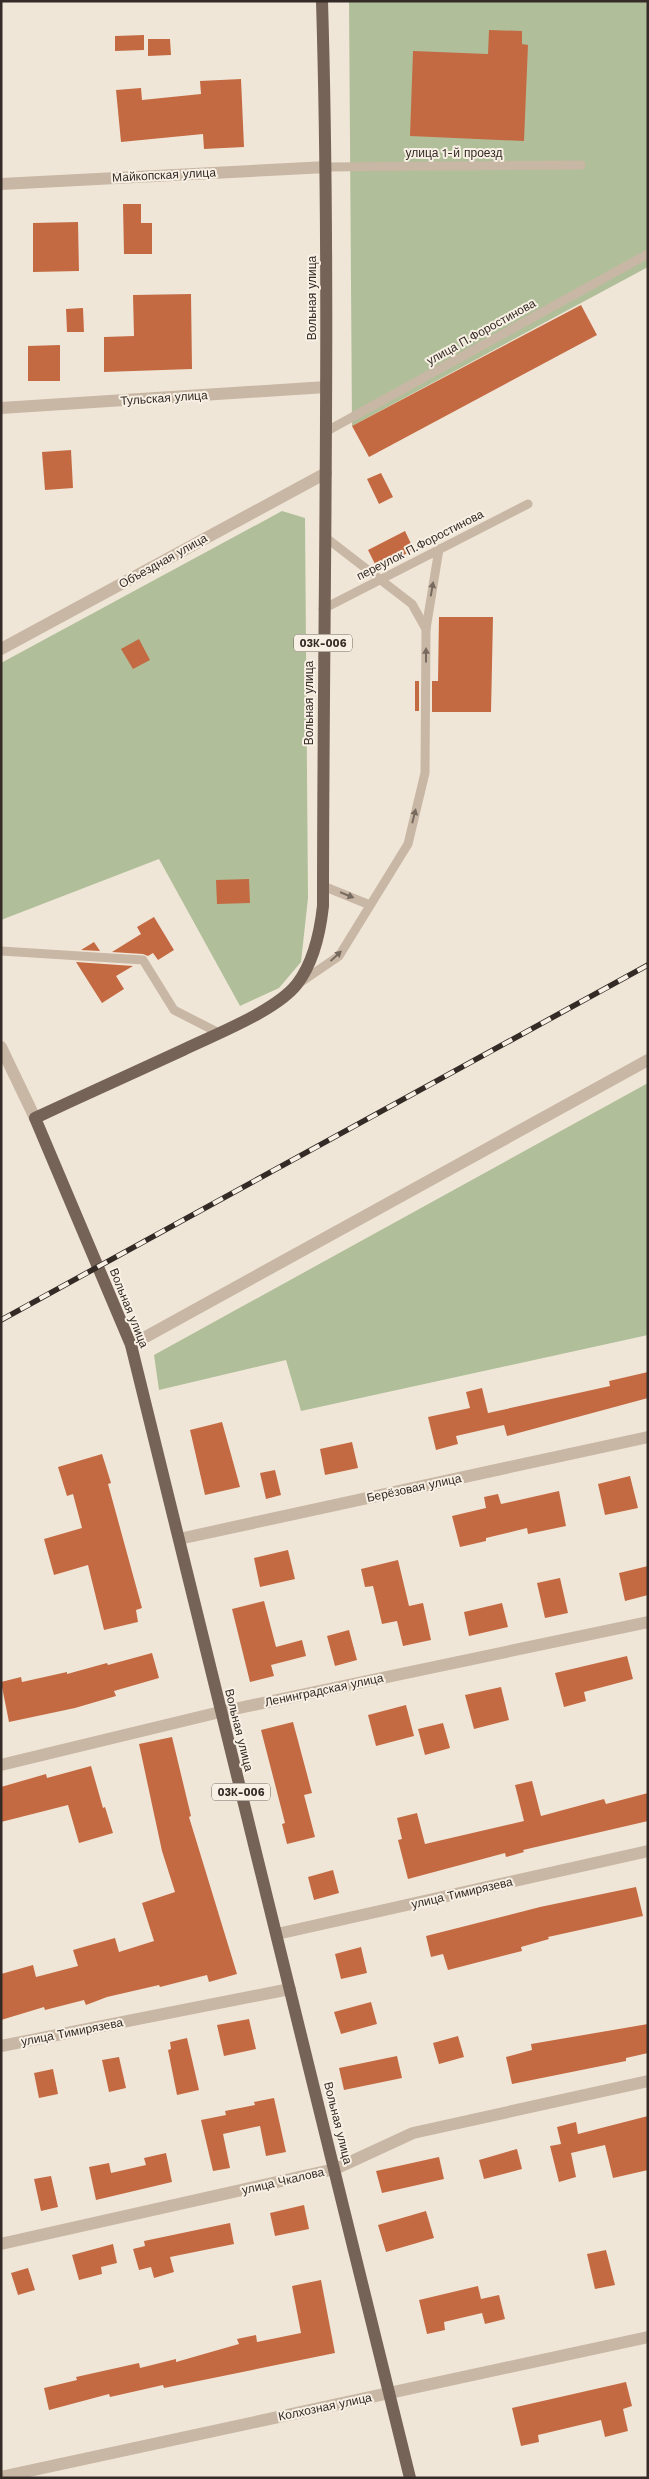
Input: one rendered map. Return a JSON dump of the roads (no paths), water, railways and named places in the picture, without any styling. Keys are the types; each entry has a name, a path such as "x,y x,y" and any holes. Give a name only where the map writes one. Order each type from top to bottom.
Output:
{"main road":[{"name":"Вольная улица","path":"322,1 327,167 327,431 323,609 323,886 319,936 308,965 297,984 277,1002 219,1033 35,1118 131,1345 410,2478"}],"street":[{"name":"Майкопская улица","path":"1,184 327,167"},
{"name":"Тульская улица","path":"1,408 326,387"},
{"name":"Объездная улица","path":"1,649 326,472"},
{"name":"Вольная улица","path":"1,1047 35,1118"},
{"path":"131,1345 648,1060"},
{"name":"Берёзовая улица","path":"179,1539 648,1437"},
{"name":"Ленинградская улица","path":"1,1765 220,1712 648,1622"},
{"name":"улица Тимирязева","path":"277,1934 648,1851"},
{"name":"улица Тимирязева","path":"1,2046 290,1990"},
{"name":"улица Чкалова","path":"1,2244 335,2169 413,2134 648,2082"},
{"name":"Колхозная улица","path":"1,2477 648,2336"}],"lane":[{"name":"улица 1-й проезд","path":"327,167 581,165"},
{"name":"улица П.Форостинова","path":"327,431 648,254"},
{"name":"переулок П.Форостинова","path":"323,609 528,504"},
{"path":"325,537 412,604 426,629"},
{"path":"297,984 339,956 408,844 425,774 426,629 439,549"},
{"path":"323,886 370,905"},
{"path":"1,951 143,960 174,1010 219,1033"}],"railway":[{"path":"1,1320 648,965"}]}
